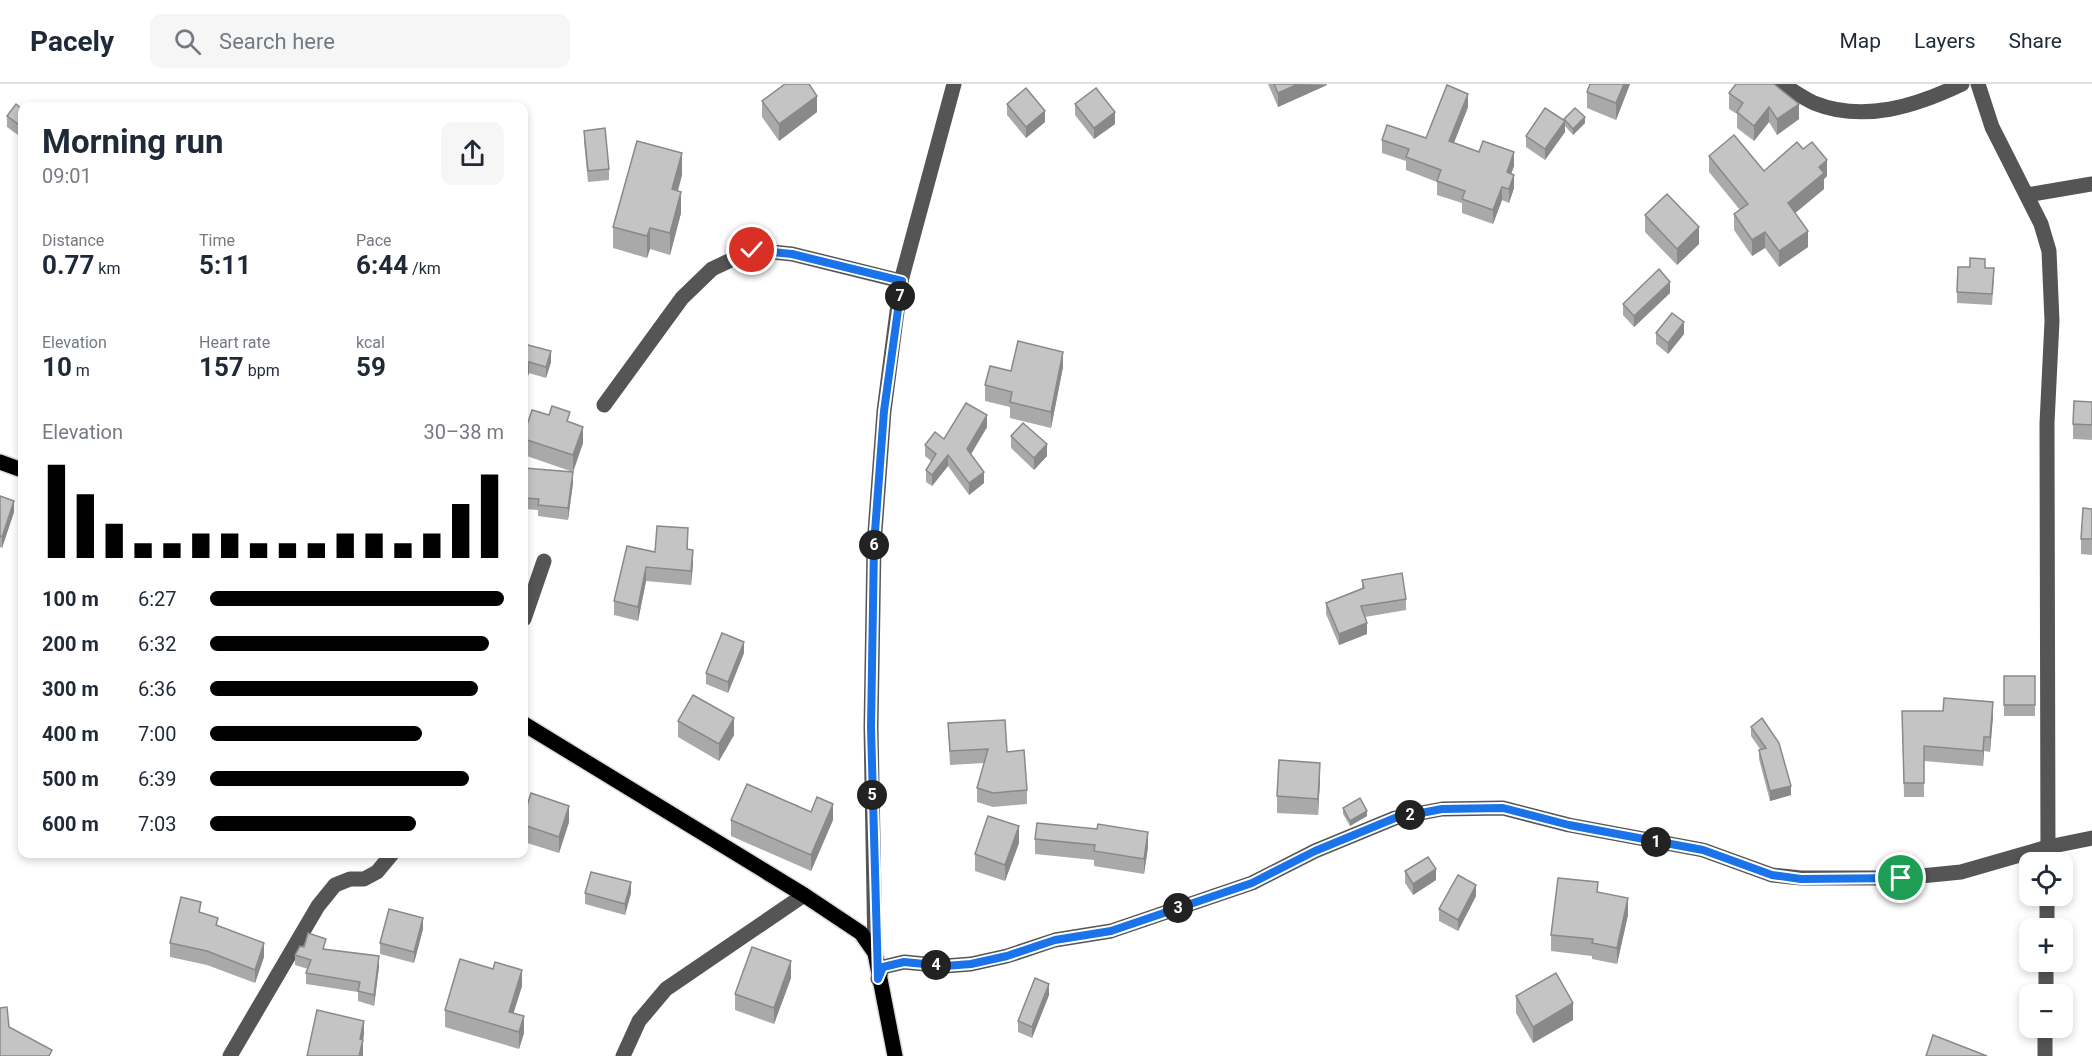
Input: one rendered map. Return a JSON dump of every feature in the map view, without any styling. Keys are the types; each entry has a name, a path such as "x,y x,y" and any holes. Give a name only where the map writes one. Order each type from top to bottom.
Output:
{"main road":[{"path":"0,462 18,469"},
{"path":"528,726 804,895 861,933 876,953 878,979 895,1056"}],"street":[{"path":"876,953 871,727 874,545 884,411 902,281 954,84"},
{"path":"1782,84 1813,103 1854,112 1888,111 1916,104 1962,84"},
{"path":"1978,84 1992,127 2041,224 2049,251 2052,311 2047,423 2048,852"},
{"path":"2027,195 2092,184"},
{"path":"604,405 682,298 712,269 752,250 792,254 902,281"},
{"path":"528,607 544,561"},
{"path":"878,979 883,967 895,962 945,966 971,964 1007,956 1055,940 1111,931 1252,883 1315,851 1395,818 1442,809 1503,808 1569,825 1703,850 1772,875 1801,879 1901,878 1961,872 2048,847 2092,838"},
{"path":"230,1056 318,906 335,885 350,879 364,879 377,872 389,858"},
{"path":"623,1056 639,1021 666,989 804,895"},
{"path":"2044,1056 2045,1038"}],"building":[{"path":"785,84 809,84 817,96 779,124 762,101"},
{"path":"1274,84 1298,84 1278,93"},
{"path":"1590,84 1624,84 1616,103 1587,92"},
{"path":"1736,84 1774,84 1799,104 1777,119 1769,107 1754,126 1737,112 1743,103 1729,93"},
{"path":"1447,85 1468,94 1449,141 1479,152 1483,141 1514,152 1507,172 1514,175 1509,189 1502,187 1493,210 1462,199 1465,191 1437,181 1441,170 1406,157 1409,149 1382,140 1387,125 1426,138"},
{"path":"1026,88 1045,111 1026,127 1007,104"},
{"path":"1096,88 1115,112 1094,128 1075,104"},
{"path":"16,104 18,106 18,124 7,116"},
{"path":"1545,108 1565,121 1545,149 1526,136"},
{"path":"1575,108 1585,117 1573,129 1564,119"},
{"path":"605,128 609,169 588,171 584,131"},
{"path":"1734,135 1764,171 1797,142 1803,149 1812,142 1827,160 1819,167 1824,173 1788,203 1808,231 1779,251 1765,232 1752,240 1734,214 1748,204 1709,156"},
{"path":"637,141 682,153 672,189 681,192 670,233 650,228 647,236 613,227"},
{"path":"1667,194 1699,227 1677,249 1645,215"},
{"path":"1970,258 1985,259 1985,268 1994,268 1992,294 1957,292 1958,267 1970,267"},
{"path":"1659,269 1670,282 1634,316 1623,304"},
{"path":"1672,313 1684,322 1668,343 1656,333"},
{"path":"1018,341 1063,352 1051,412 1010,402 1012,392 985,385 990,366 1011,371"},
{"path":"528,345 551,351 546,367 529,362 528,365"},
{"path":"2074,401 2092,402 2092,425 2073,424"},
{"path":"966,403 987,415 967,449 984,472 969,483 948,455 932,475 926,470 936,454 925,445 935,432 944,439"},
{"path":"552,406 570,412 567,421 583,427 573,455 528,440 528,422 532,410 549,415"},
{"path":"1023,423 1047,444 1034,458 1011,436"},
{"path":"528,468 573,472 568,508 538,505 539,499 528,498"},
{"path":"0,496 14,501 2,537 0,536"},
{"path":"2083,508 2092,509 2092,539 2081,539"},
{"path":"657,526 688,528 687,549 693,550 691,571 646,567 638,607 614,601 627,546 655,552"},
{"path":"1402,573 1406,599 1361,606 1367,623 1339,634 1326,603 1364,588 1362,580"},
{"path":"722,633 744,642 728,682 706,673"},
{"path":"2004,676 2035,676 2035,705 2004,705"},
{"path":"693,695 734,718 719,744 678,721"},
{"path":"1944,698 1993,702 1990,737 1984,737 1983,751 1924,746 1924,783 1904,783 1902,711 1943,711"},
{"path":"1762,718 1779,743 1791,786 1770,791 1759,750 1766,748 1751,727"},
{"path":"1005,720 1007,752 1024,750 1027,790 993,793 977,788 988,749 950,751 948,723"},
{"path":"1279,760 1320,763 1318,799 1277,796"},
{"path":"747,784 811,812 817,797 833,804 811,855 731,820"},
{"path":"531,793 569,806 559,837 528,826 528,803"},
{"path":"1360,798 1367,811 1350,821 1343,808"},
{"path":"988,816 1019,826 1005,865 975,854"},
{"path":"1037,823 1097,829 1098,824 1148,832 1144,859 1094,851 1095,845 1035,839"},
{"path":"1428,857 1436,869 1413,884 1405,871"},
{"path":"591,872 631,882 625,904 585,893"},
{"path":"1458,875 1476,885 1458,920 1439,909"},
{"path":"1558,878 1598,882 1597,892 1628,898 1617,948 1592,943 1593,939 1551,935"},
{"path":"181,897 201,902 199,912 218,918 216,925 264,943 255,970 207,951 170,943"},
{"path":"389,909 423,918 414,952 380,943"},
{"path":"308,933 326,939 323,949 379,956 374,995 358,991 360,982 306,973 311,960 295,955 300,946 304,947"},
{"path":"752,947 791,961 774,1008 735,994"},
{"path":"460,959 493,969 495,962 522,970 509,1012 524,1016 519,1032 445,1010"},
{"path":"1556,973 1573,1003 1533,1027 1516,996"},
{"path":"1035,978 1049,984 1032,1027 1018,1021"},
{"path":"7,1007 9,1027 52,1050 49,1056 0,1056 0,1008"},
{"path":"317,1010 364,1021 359,1056 307,1056"},
{"path":"1933,1035 1987,1056 1926,1056"}],"route":[{"path":"752,250 792,254 902,281 884,411 874,545 871,727 878,979 883,967 895,962 919,962 945,966 971,964 1007,956 1055,940 1074,936 1092,936 1111,931 1252,883 1315,851 1395,818 1442,809 1503,808 1569,825 1703,850 1772,875 1801,879 1901,878"}]}
